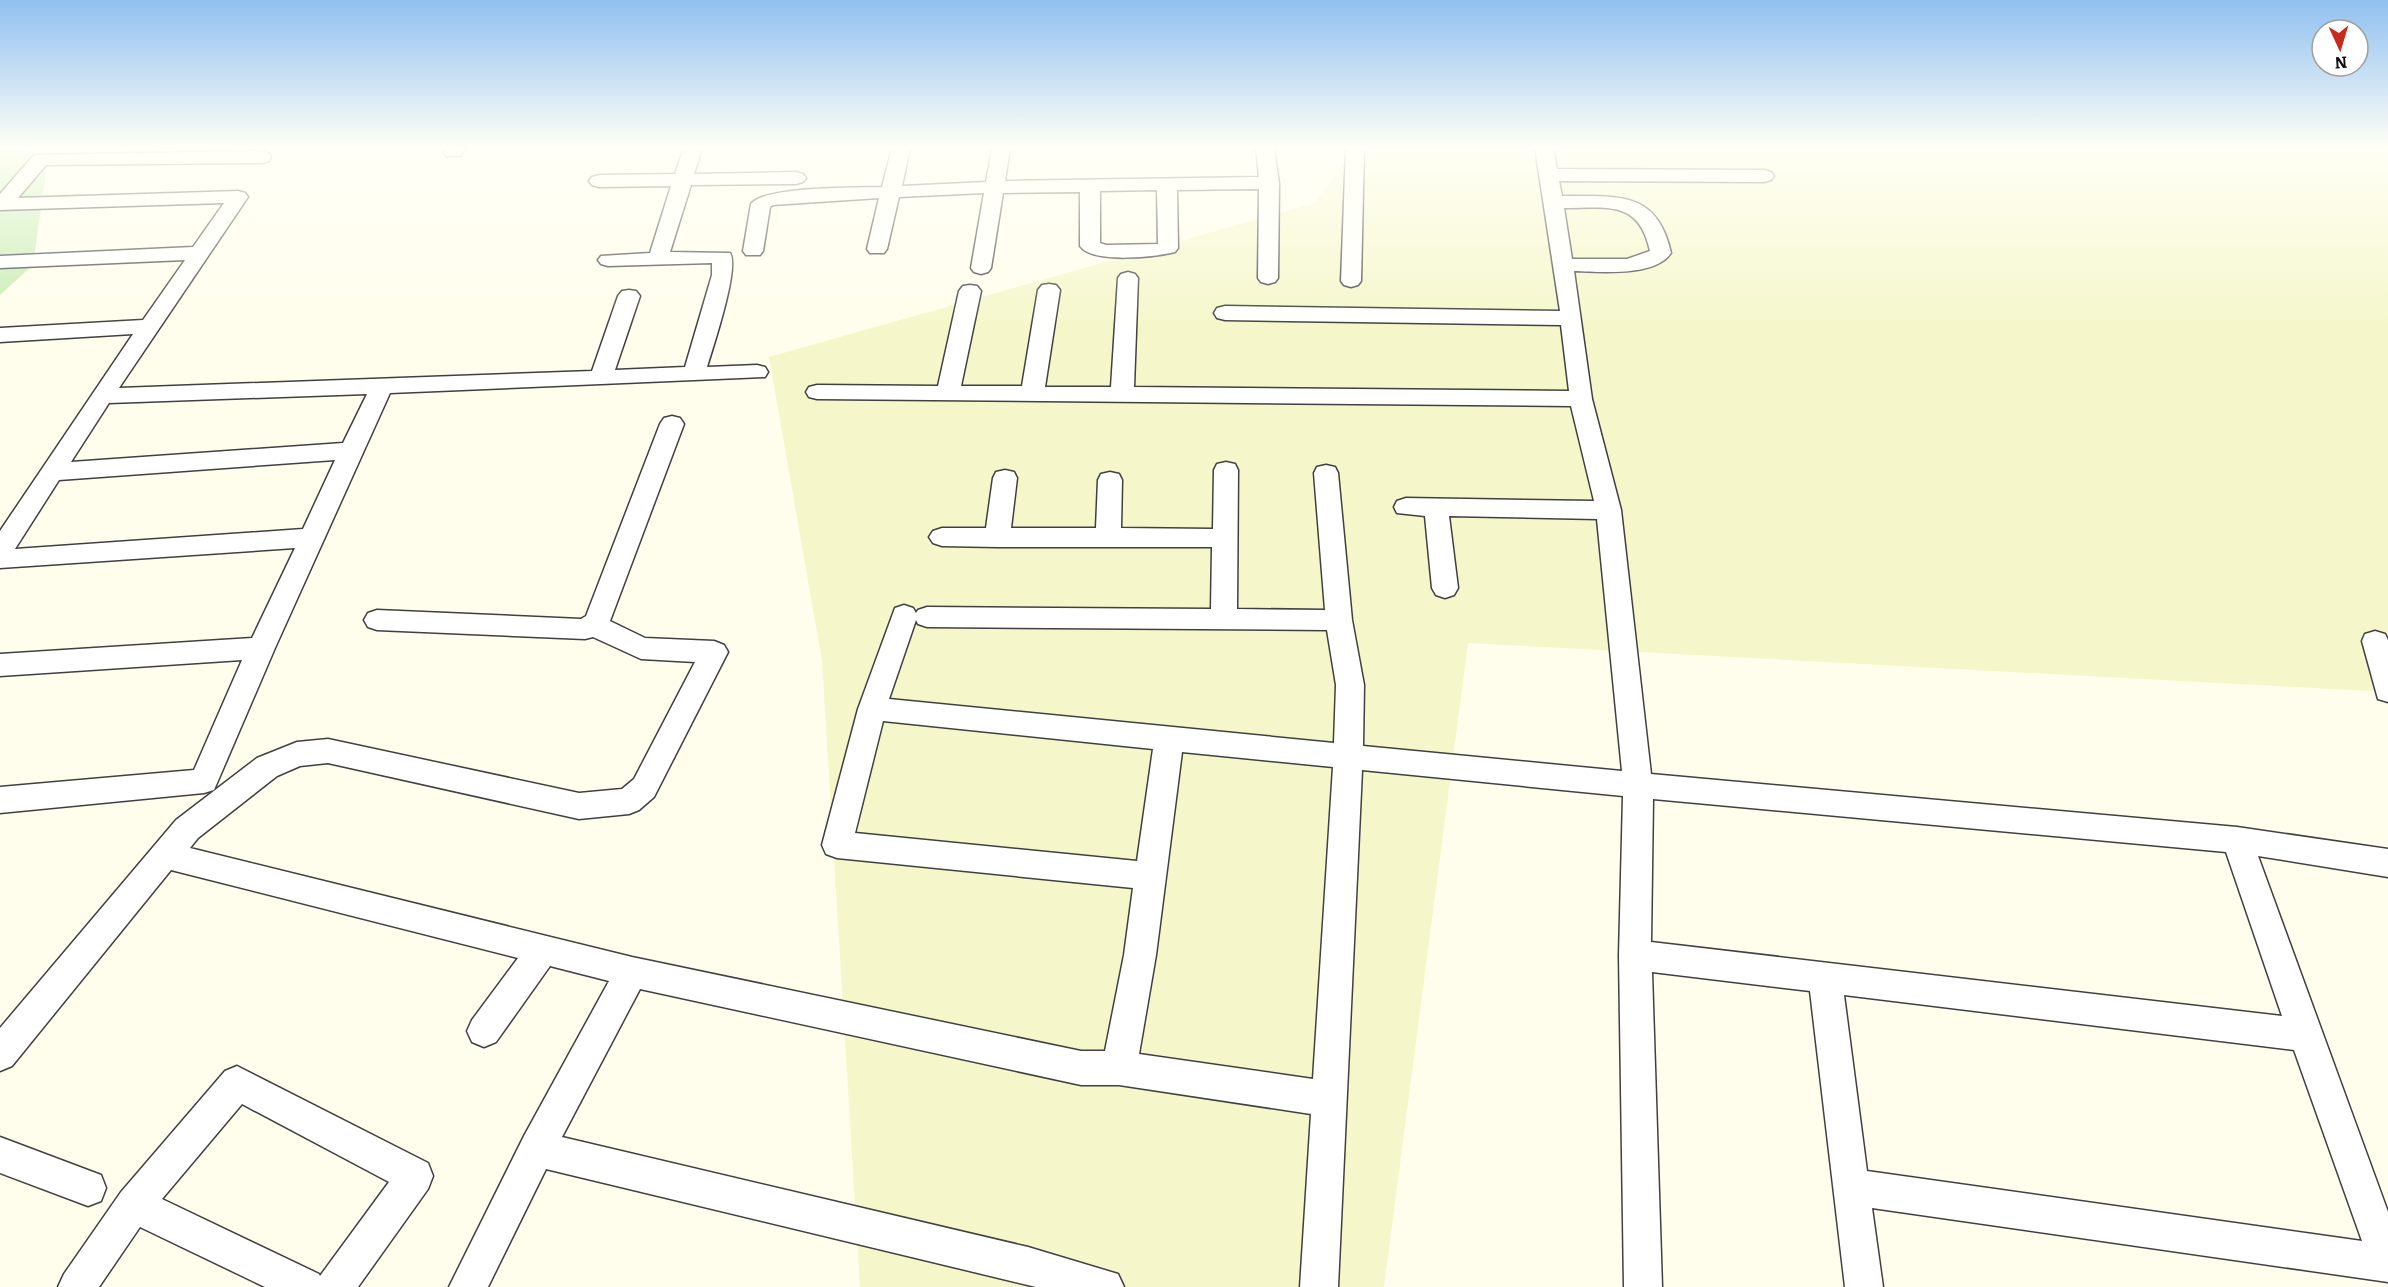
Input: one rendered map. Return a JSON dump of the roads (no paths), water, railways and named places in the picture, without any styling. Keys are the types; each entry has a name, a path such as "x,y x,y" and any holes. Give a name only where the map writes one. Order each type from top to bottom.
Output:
{"street":[{"path":"0,551 102,396 230,208"},
{"path":"658,259 674,208"},
{"path":"753,251 759,208"},
{"path":"877,249 886,208"},
{"path":"981,268 991,208"},
{"path":"1090,208 1090,246 1099,251 1160,250 1169,245 1168,208"},
{"path":"1268,278 1269,208"},
{"path":"1351,281 1353,208"},
{"path":"1554,208 1581,399 1609,510 1638,786 1635,955 1643,1287"},
{"path":"1563,265 1631,264 1651,260 1661,253 1660,241 1650,219 1633,208"},
{"path":"0,262 200,253"},
{"path":"608,260 723,257 722,275 694,374"},
{"path":"1122,395 1128,278"},
{"path":"1032,394 1049,290"},
{"path":"948,393 970,291"},
{"path":"602,378 629,296"},
{"path":"1225,313 1570,318"},
{"path":"0,336 150,326"},
{"path":"102,396 757,372"},
{"path":"0,800 204,781 261,648 382,386"},
{"path":"817,392 1581,399"},
{"path":"377,620 585,628 592,624 600,614 672,424"},
{"path":"52,472 352,451"},
{"path":"1224,619 1226,470"},
{"path":"1319,1287 1350,685 1339,620 1326,473"},
{"path":"997,538 1005,478"},
{"path":"1108,538 1110,480"},
{"path":"1406,507 1609,510"},
{"path":"1436,507 1445,588"},
{"path":"0,560 314,537"},
{"path":"942,537 1225,538"},
{"path":"1150,876 837,845 872,709 915,616 1339,620"},
{"path":"0,1054 187,829 267,767 297,754 328,751 579,806 628,801 644,788 714,652 640,648 592,624"},
{"path":"2375,641 2388,691"},
{"path":"0,665 261,648"},
{"path":"872,709 1638,786 2237,840 2388,863"},
{"path":"1119,1068 1140,955 1169,739"},
{"path":"1852,1187 2388,1262 2237,840"},
{"path":"164,855 632,972 1081,1068 1119,1068 1329,1099"},
{"path":"484,1031 543,950"},
{"path":"1635,955 2305,1035"},
{"path":"468,1287 537,1149 632,972"},
{"path":"1825,978 1864,1287"},
{"path":"77,1287 134,1205 237,1083 415,1176 334,1287"},
{"path":"537,1149 1028,1266 1105,1287"},
{"path":"0,1155 88,1188"},
{"path":"134,1205 306,1287"}]}
